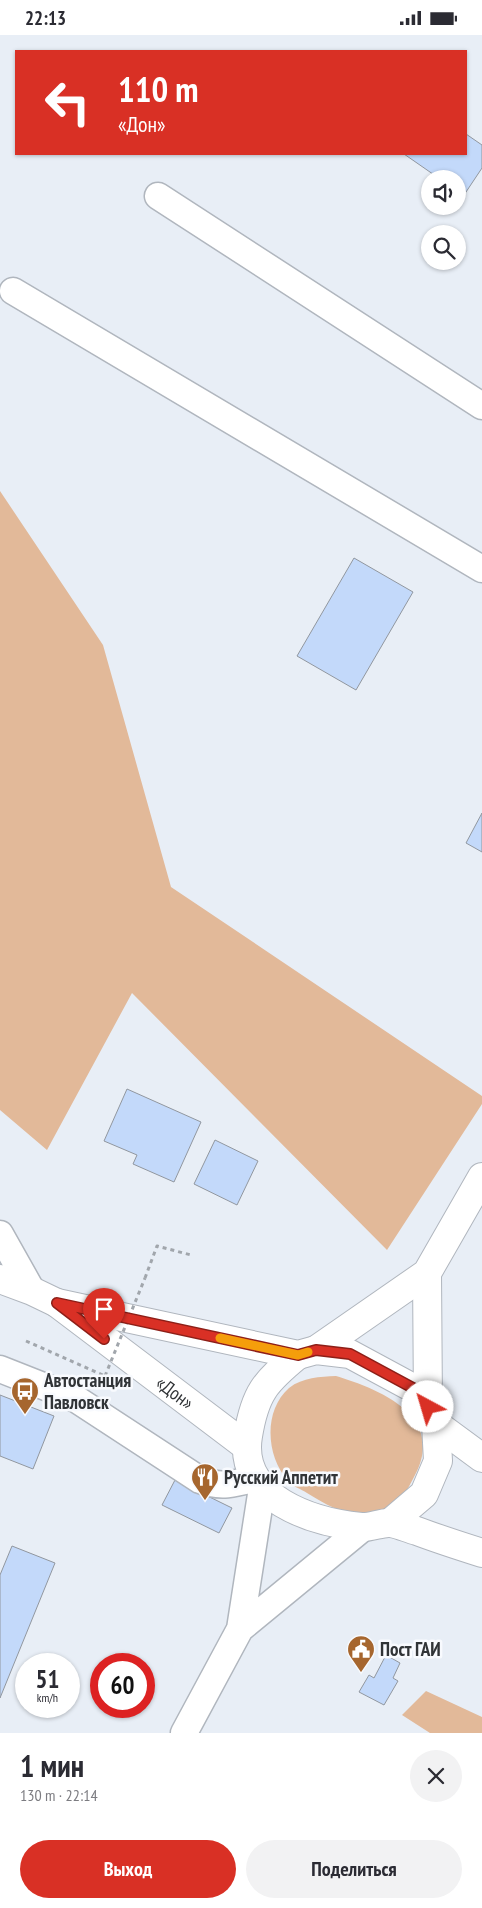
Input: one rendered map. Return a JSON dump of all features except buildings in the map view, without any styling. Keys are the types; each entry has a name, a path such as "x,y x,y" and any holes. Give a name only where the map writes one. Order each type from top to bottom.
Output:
{"main road":[{"path":"482,1177 427,1273 270,1377 252,1408 246,1446 259,1483 280,1503 309,1517 364,1527 390,1523 482,1553"},
{"path":"390,1523 424,1494 438,1461 432,1415 427,1273"},
{"name":"«Дон»","path":"0,1279 57,1303 246,1446"},
{"name":"«Дон»","path":"57,1303 307,1352 350,1354 413,1388 432,1415 482,1458"}],"street":[{"path":"158,196 482,406"},
{"path":"12,291 482,569"},
{"path":"0,1234 32,1291"},
{"path":"0,1369 76,1399 200,1480 214,1485 259,1483 240,1629 184,1733"},
{"path":"240,1629 364,1527"}],"path":[{"path":"26,1341 105,1376 157,1246 191,1255"}],"shaded area":[{"path":"0,491 103,645 171,887 482,1096 482,1104 387,1250 132,993 47,1150 0,1110"},
{"path":"336,1376 372,1389 390,1398 405,1409 416,1422 422,1438 422,1456 406,1491 400,1500 388,1509 366,1514 355,1514 336,1509 290,1483 275,1459 270,1434 271,1421 281,1398 294,1384 312,1378"},
{"path":"426,1691 482,1717 482,1733 430,1733 402,1715"}],"slow traffic":[{"path":"220,1338 298,1355 308,1352"}],"place":[{"name":"Автостанция Павловск","path":"25,1415"},
{"name":"Русский Аппетит","path":"205,1501"},
{"name":"Пост ГАИ","path":"361,1673"}],"route":[{"path":"104,1339 57,1303 298,1355 316,1350 350,1354 413,1388 428,1407"}]}
